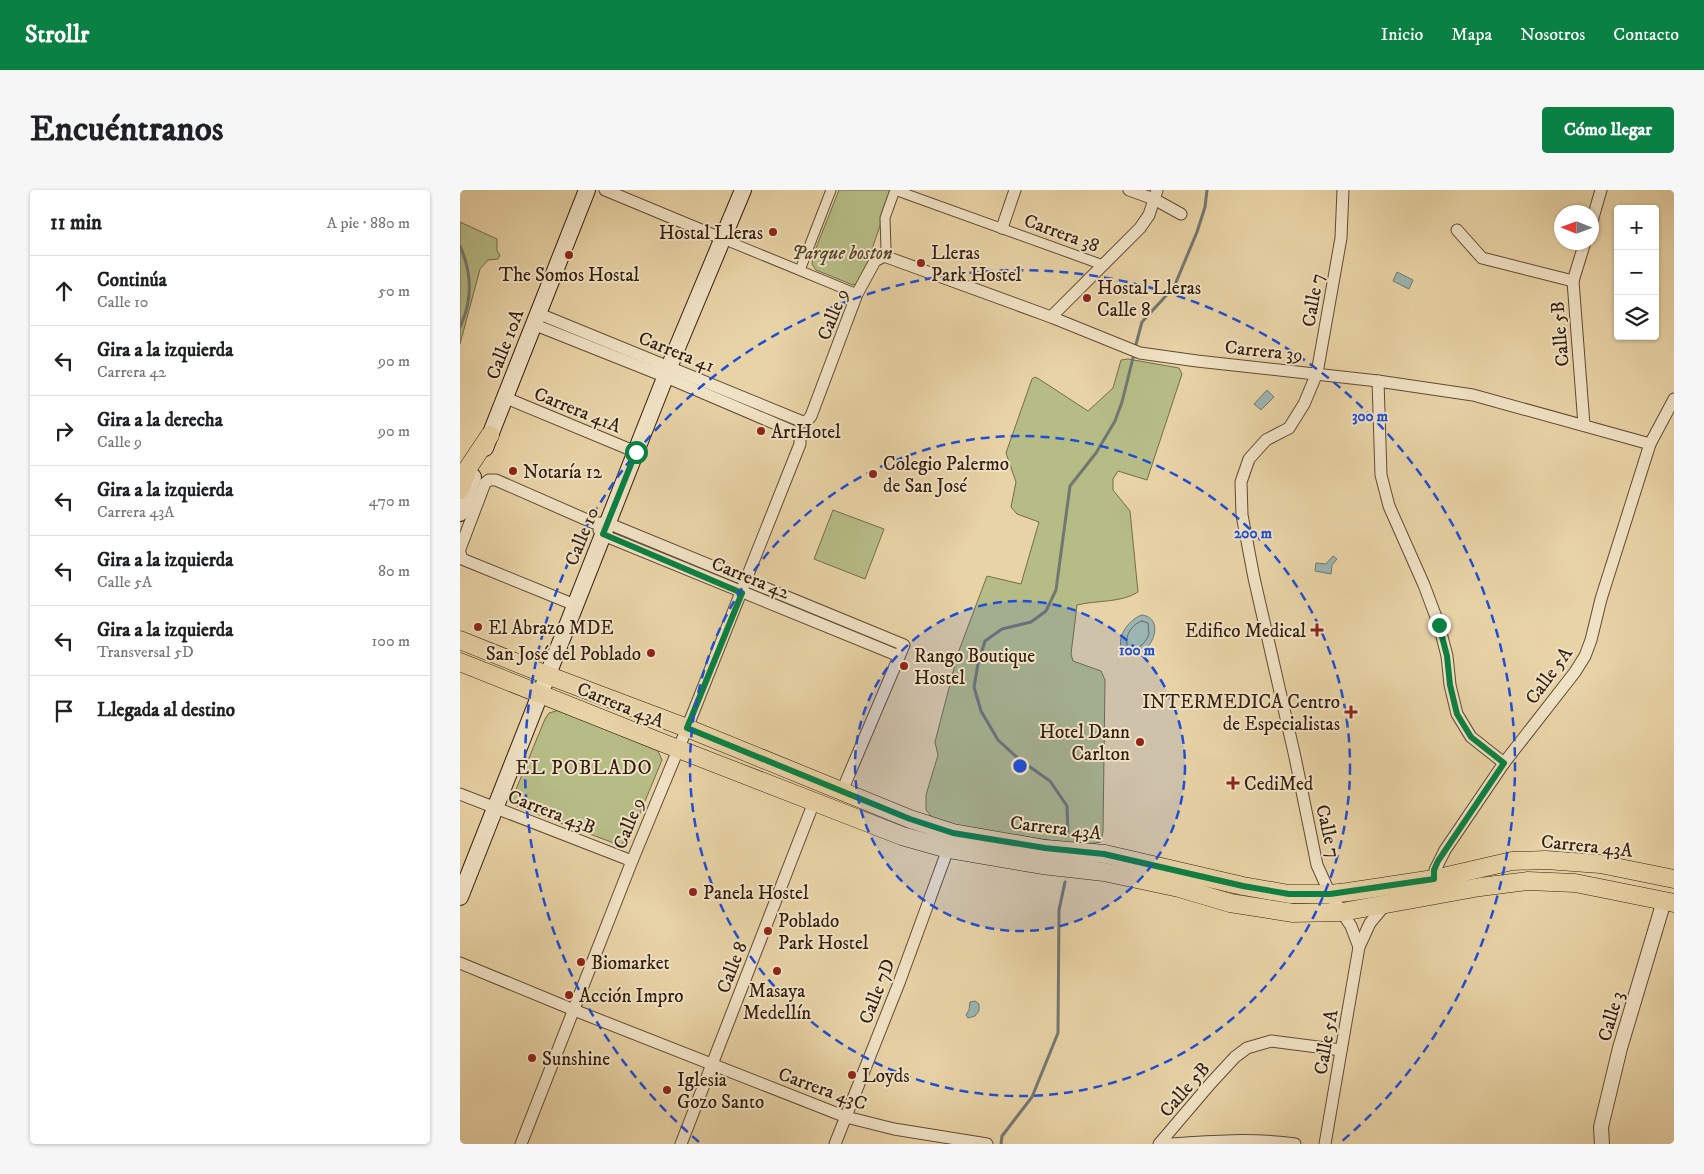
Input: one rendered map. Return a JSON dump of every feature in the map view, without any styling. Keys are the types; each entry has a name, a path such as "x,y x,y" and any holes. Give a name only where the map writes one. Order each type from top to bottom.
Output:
{"main road":[{"name":"Calle 10A","path":"460,513 506,398 535,318 587,190"},
{"name":"Calle 10","path":"460,897 548,675 601,527 636,452 743,190"},
{"path":"460,490 464,464 490,435"},
{"name":"Carrera 43A","path":"460,640 687,728 910,819 953,833 1045,848 1104,854 1289,894 1330,894 1537,881 1588,885 1669,902"},
{"name":"Carrera 43A","path":"460,662 902,836 948,849 1042,865 1104,872 1179,888 1230,903 1267,910 1313,914 1342,912 1384,905 1512,861 1546,860 1600,864 1674,879"}],"street":[{"path":"605,190 857,294"},
{"path":"800,270 831,190"},
{"path":"884,256 886,250 885,218 895,190"},
{"name":"Carrera 38","path":"895,190 1103,266"},
{"path":"1002,228 1014,190"},
{"path":"1129,190 1155,195 1181,214"},
{"name":"Calle 7","path":"1342,912 1330,894 1317,866 1295,757 1254,578 1242,515 1240,482 1249,459 1254,453 1266,440 1289,428 1304,404 1317,373 1340,238 1343,190"},
{"path":"1597,205 1601,190"},
{"path":"1051,317 1140,228 1149,215 1155,195"},
{"path":"1457,230 1482,258 1573,281"},
{"name":"Calle 5B","path":"1583,250 1573,281 1584,425"},
{"name":"Carrera 39","path":"884,256 1051,317 1137,352 1196,361 1378,380 1473,395 1650,444"},
{"name":"Calle 9","path":"521,1144 632,861 747,581 798,438 857,294 876,261 884,256"},
{"name":"Carrera 41","path":"535,318 668,372 807,419"},
{"name":"Carrera 41","path":"668,372 798,438"},
{"path":"1378,380 1381,475 1389,506 1424,585 1439,625 1447,656 1450,685 1457,714 1471,737 1504,763"},
{"name":"Carrera 41A","path":"506,398 636,452"},
{"name":"Calle 5A","path":"1435,887 1434,870 1438,861 1504,763 1575,672 1585,656 1650,444 1671,411 1674,399"},
{"name":"Carrera 42","path":"460,553 485,483 489,480 496,480 742,593 899,656 904,645 747,581 601,527"},
{"path":"460,553 462,559 575,604"},
{"path":"842,792 899,656"},
{"name":"Carrera 43B","path":"460,794 632,861"},
{"name":"Calle 8","path":"681,1144 814,802"},
{"name":"Calle 7D","path":"835,1144 899,983 948,849"},
{"name":"Calle 3","path":"1602,1144 1601,1127 1604,1109 1620,1048 1669,902"},
{"name":"Calle 5A","path":"1325,1144 1359,947 1370,923 1384,905"},
{"path":"1342,912 1351,926 1359,947"},
{"name":"Carrera 43C","path":"460,963 846,1117 894,1130 986,1144"},
{"name":"Calle 5B","path":"1159,1144 1211,1083 1235,1057 1247,1048 1271,1041 1341,1050"},
{"path":"1170,1144 1202,1141 1251,1141 1295,1144"}],"green space":[{"name":"Parque boston","path":"839,190 892,190 866,267 857,284 853,285 816,270 812,264 814,253"},
{"path":"460,222 497,239 497,251 500,255 498,259 488,260 480,269 460,344"},
{"path":"1128,359 1179,368 1182,374 1147,480 1118,471 1113,479 1113,490 1130,511 1138,592 1117,600 1077,605 1071,654 1073,661 1101,671 1105,680 1103,831 1101,842 1085,845 968,829 933,818 926,810 926,795 938,755 935,742 958,653 987,576 1021,584 1039,522 1017,514 1011,507 1016,482 1006,453 1032,379 1035,377 1039,379 1088,411 1113,388 1121,360"},
{"path":"833,510 884,529 865,579 814,559"},
{"path":"559,710 658,751 662,760 629,840 619,845 518,807 512,799 545,719 549,713"}],"water":[{"path":"1397,272 1413,280 1409,289 1393,281"},
{"path":"1267,390 1274,397 1261,410 1254,404"},
{"path":"1333,556 1337,559 1332,565 1331,574 1315,571 1316,563 1326,564"},
{"path":"1142,615 1150,618 1154,624 1153,639 1142,651 1135,654 1128,653 1121,644 1123,632 1131,622"},
{"path":"975,1001 979,1004 979,1011 975,1016 968,1018 966,1015 970,1002"}],"waterway":[{"path":"1135,348 1142,322 1174,287 1197,232 1205,207 1207,190"},
{"path":"460,246 469,276 469,297 460,327"},
{"path":"1068,835 1067,806 1050,781 1020,760 998,740 981,711 974,687 985,641 1002,629 1031,622 1046,611 1056,590 1070,486 1096,453 1115,421 1122,402 1134,354"},
{"path":"1001,1144 1002,1136 1032,1097 1058,1033 1059,910 1065,882"}],"place":[{"name":"Hostal Lleras","path":"773,232"},
{"name":"The Somos Hostal","path":"569,255"},
{"name":"Lleras Park Hostel","path":"921,263"},
{"name":"Hostal Lleras Calle 8","path":"1087,298"},
{"name":"ArtHotel","path":"761,431"},
{"name":"Notaría 12","path":"513,471"},
{"name":"Colegio Palermo de San José","path":"873,474"},
{"name":"El Abrazo MDE","path":"478,627"},
{"name":"Edifico Medical","path":"1317,630"},
{"name":"San José del Poblado","path":"651,653"},
{"name":"Rango Boutique Hostel","path":"904,666"},
{"name":"INTERMEDICA Centro de Especialistas","path":"1351,712"},
{"name":"Hotel Dann Carlton","path":"1140,742"},
{"name":"CediMed","path":"1233,783"},
{"name":"Panela Hostel","path":"693,892"},
{"name":"Poblado Park Hostel","path":"768,931"},
{"name":"Biomarket","path":"581,962"},
{"name":"Masaya Medellín","path":"777,971"},
{"name":"Acción Impro","path":"569,995"},
{"name":"Sunshine","path":"532,1058"},
{"name":"Loyds","path":"852,1075"},
{"name":"Iglesia Gozo Santo","path":"667,1090"}],"district":[{"name":"EL POBLADO","path":"584,767"}],"route":[{"path":"636,452 603,534 742,593 687,728 910,819 953,833 1045,848 1104,854 1243,886 1289,894 1330,894 1434,879 1434,870 1438,861 1504,763 1471,737 1457,714 1450,685 1447,656 1439,625"}]}
